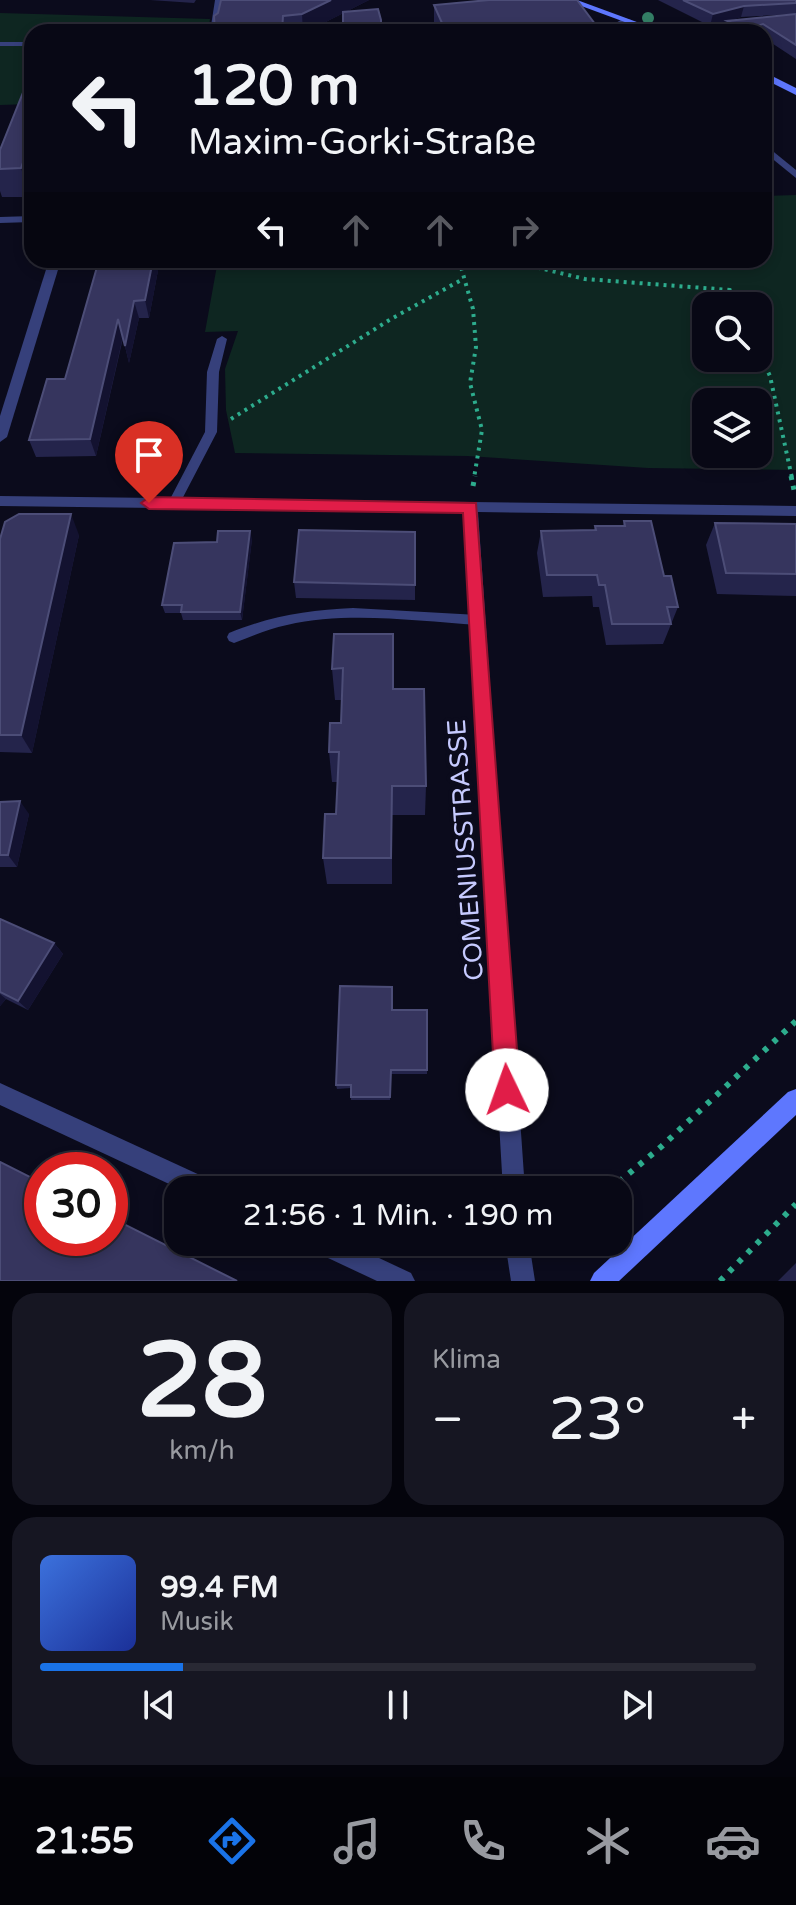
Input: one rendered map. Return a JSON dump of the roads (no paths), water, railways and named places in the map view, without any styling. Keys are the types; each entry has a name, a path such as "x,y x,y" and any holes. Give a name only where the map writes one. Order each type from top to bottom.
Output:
{"main road":[{"path":"569,0 638,24"},
{"path":"772,79 796,92"},
{"path":"602,1281 796,1100"}],"street":[{"path":"745,24 755,22"},
{"path":"772,154 796,175"},
{"path":"772,159 775,156"},
{"path":"0,220 24,219"},
{"path":"0,437 53,268"},
{"path":"0,501 796,511"},
{"name":"COMENIUSSTRASSE","path":"470,507 513,1176"},
{"path":"0,1094 177,1176"},
{"path":"349,1256 403,1281"},
{"path":"519,1256 523,1281"}],"lane":[{"path":"215,24 219,0"},
{"path":"620,24 627,20"},
{"path":"0,44 24,44"},
{"path":"174,503 211,432 213,372 222,339"},
{"path":"234,637 258,625 304,616 478,620"}]}
